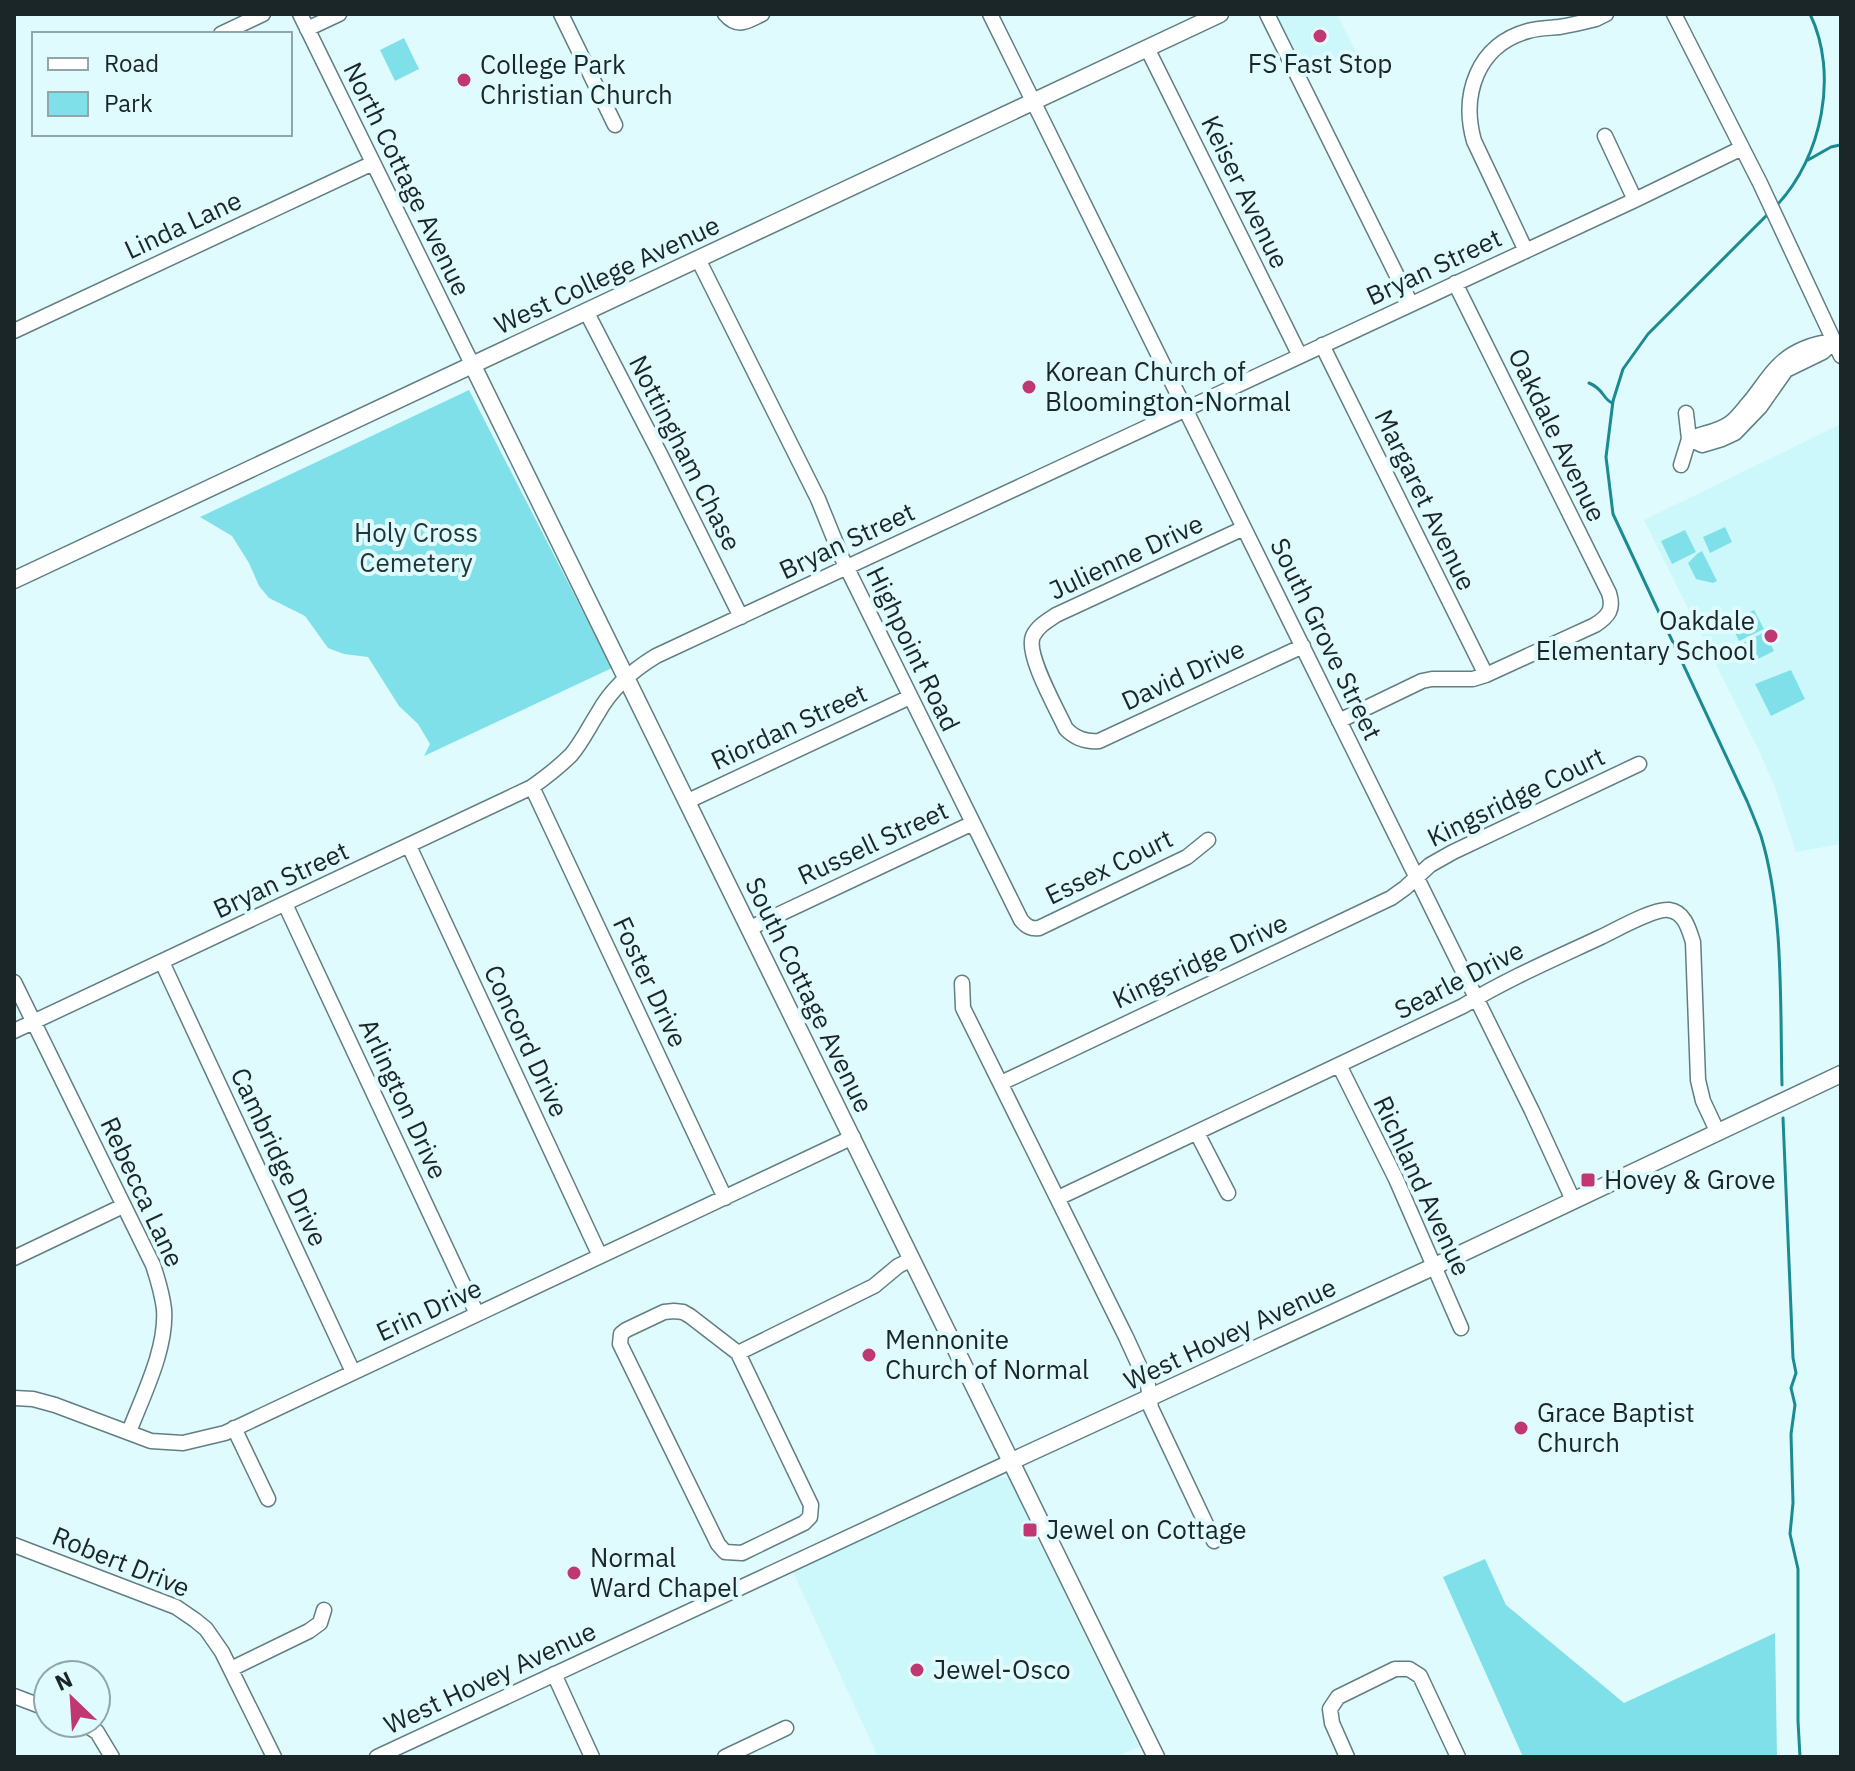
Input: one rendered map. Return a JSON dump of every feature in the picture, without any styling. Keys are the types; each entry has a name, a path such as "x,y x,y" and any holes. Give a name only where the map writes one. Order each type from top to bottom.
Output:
{"main road":[{"name":"West College Avenue","path":"14,580 1220,14"},
{"name":"South Cottage Avenue","path":"472,364 1156,1757"},
{"name":"West Hovey Avenue","path":"1012,1461 1841,1074"}],"street":[{"path":"225,32 263,14"},
{"name":"North Cottage Avenue","path":"300,14 472,364"},
{"path":"307,29 339,14"},
{"path":"561,14 615,125"},
{"path":"730,18 741,23 762,14"},
{"name":"South Grove Street","path":"990,14 1417,877 1573,1200"},
{"path":"1267,14 1411,304"},
{"path":"1526,251 1479,155 1470,129 1470,94 1474,78 1484,61 1513,37 1596,19 1606,14"},
{"path":"1674,14 1838,340 1841,356"},
{"name":"Keiser Avenue","path":"1147,48 1300,356"},
{"path":"1605,136 1635,200"},
{"name":"Bryan Street","path":"14,1031 532,787 571,754 603,705 626,679 656,656 1742,148"},
{"name":"Linda Lane","path":"14,331 373,163"},
{"name":"Highpoint Road","path":"698,259 818,499 846,568 1021,920 1028,927"},
{"name":"Oakdale Avenue","path":"1455,283 1609,593 1611,604 1605,618 1595,625 1486,675"},
{"name":"Nottingham Chase","path":"586,311 741,617"},
{"path":"1689,439 1702,445 1735,433 1744,416 1760,407 1767,388 1786,370 1823,352 1838,340"},
{"name":"Margaret Avenue","path":"1322,345 1486,675"},
{"path":"1681,465 1689,439 1686,413"},
{"name":"Julienne Drive","path":"1083,740 1066,729 1033,658 1033,636 1040,626 1056,615 1244,528"},
{"name":"David Drive","path":"1083,740 1099,741 1303,646"},
{"path":"1339,721 1422,681 1473,679 1486,675"},
{"name":"Riordan Street","path":"688,801 910,697"},
{"name":"Kingsridge Court","path":"1417,877 1430,865 1453,852 1639,764"},
{"name":"Foster Drive","path":"532,787 725,1198"},
{"name":"Russell Street","path":"750,928 973,823"},
{"name":"Essex Court","path":"1028,927 1039,928 1187,857 1208,840"},
{"name":"Concord Drive","path":"409,846 600,1256"},
{"name":"Kingsridge Drive","path":"1001,1083 1391,898 1417,877"},
{"name":"Arlington Drive","path":"285,904 477,1314"},
{"name":"Searle Drive","path":"1058,1198 1463,1006 1491,989 1666,909 1683,918 1693,942 1698,1080 1703,1101 1718,1133"},
{"name":"Cambridge Drive","path":"162,962 353,1372"},
{"name":"Rebecca Lane","path":"14,982 153,1265 161,1288 163,1334 129,1432"},
{"path":"962,983 963,1008 1137,1361 1148,1385 1151,1408 1214,1541"},
{"name":"Richland Avenue","path":"1339,1065 1396,1179 1461,1328"},
{"path":"1197,1133 1228,1193"},
{"name":"Erin Drive","path":"14,1398 55,1405 151,1441 183,1443 204,1439 234,1428 853,1137"},
{"path":"14,1258 123,1206"},
{"path":"738,1353 874,1286 898,1266 912,1259"},
{"path":"664,1312 683,1312 738,1353 794,1468 811,1511 804,1523 742,1553 733,1554 725,1552 718,1544 620,1339 626,1330 664,1312"},
{"path":"234,1428 268,1499"},
{"name":"West Hovey Avenue","path":"377,1757 1012,1461"},
{"name":"Robert Drive","path":"14,1545 153,1597 185,1612 206,1629 231,1669 274,1757"},
{"path":"231,1669 309,1631 320,1623 324,1610"},
{"path":"1347,1757 1332,1723 1330,1709 1338,1697 1395,1669 1409,1669 1420,1676 1458,1757"},
{"path":"554,1674 592,1757"},
{"path":"725,1757 786,1728"},
{"path":"101,1739 112,1757"}],"shaded area":[{"path":"1275,14 1337,14 1356,52 1305,75"},
{"name":"Oakdale Elementary School","path":"1841,424 1841,844 1796,852 1776,790 1759,751 1644,520"},
{"path":"996,1476 1009,1479 1139,1747 1116,1757 878,1757 792,1570"}],"green space":[{"path":"404,38 419,69 395,81 380,50"},
{"name":"Holy Cross Cemetery","path":"469,390 612,668 424,756 430,744 418,724 399,706 368,657 328,648 305,616 269,598 259,586 232,536 200,517"},
{"path":"1725,527 1732,542 1710,553 1703,537"},
{"path":"1685,530 1696,552 1672,564 1661,541"},
{"path":"1702,551 1717,581 1713,583 1696,579 1688,563"},
{"path":"1754,610 1764,629 1739,641 1730,622"},
{"path":"1765,632 1774,651 1750,663 1741,644"},
{"path":"1791,670 1805,699 1771,716 1755,684"},
{"path":"1485,1559 1506,1605 1624,1703 1775,1633 1777,1757 1523,1757 1443,1577"}],"waterway":[{"path":"1777,205 1805,163 1821,114 1823,62 1819,37 1810,14"},
{"path":"1808,160 1840,145"},
{"path":"1769,213 1648,334 1623,369 1613,401 1606,457 1613,514 1761,836 1774,896 1777,927 1782,1085"},
{"path":"1589,383 1612,403"},
{"path":"1783,1118 1796,1373 1791,1388 1795,1405 1791,1434 1793,1503 1790,1534 1798,1569 1800,1757"}],"place":[{"name":"FS Fast Stop","path":"1320,36"},
{"name":"College Park Christian Church","path":"464,80"},
{"name":"Korean Church of Bloomington-Normal","path":"1029,387"},
{"name":"Oakdale Elementary School","path":"1771,636"},
{"name":"Hovey & Grove","path":"1588,1180"},
{"name":"Mennonite Church of Normal","path":"869,1355"},
{"name":"Grace Baptist Church","path":"1521,1428"},
{"name":"Jewel on Cottage","path":"1030,1530"},
{"name":"Normal Ward Chapel","path":"574,1573"},
{"name":"Jewel-Osco","path":"917,1670"}]}
